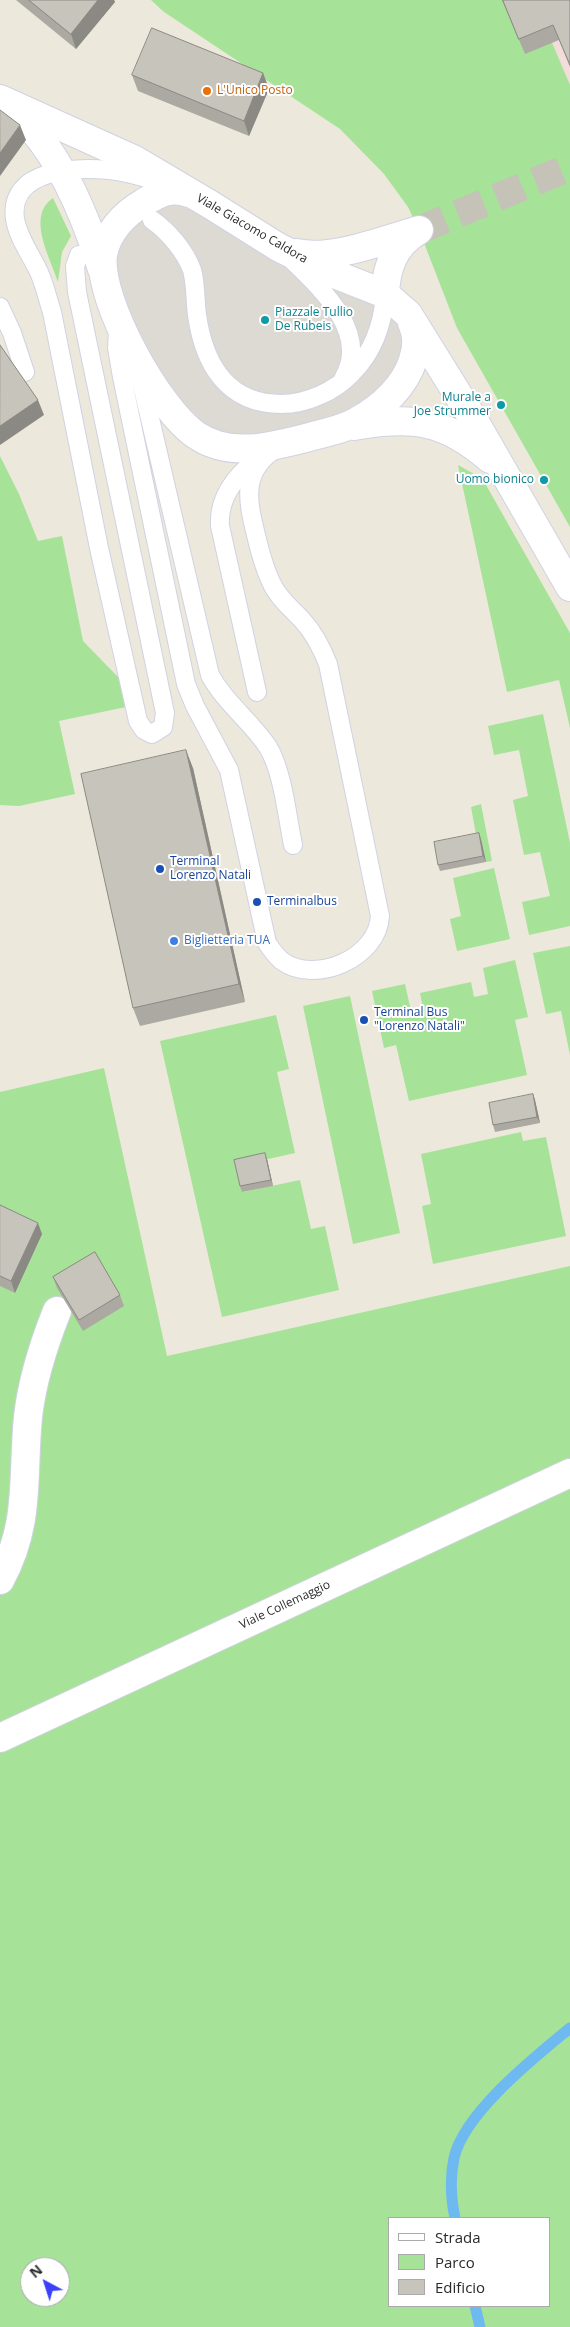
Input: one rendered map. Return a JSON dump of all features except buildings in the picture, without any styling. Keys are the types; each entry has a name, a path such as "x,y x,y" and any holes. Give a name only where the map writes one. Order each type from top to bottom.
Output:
{"main road":[{"name":"Viale Giacomo Caldora","path":"1,100 24,120 52,155 85,221 104,274"},
{"name":"Viale Giacomo Caldora","path":"1,100 135,160 278,247 324,270 384,294 403,310 508,478 570,587"},
{"path":"196,196 179,190 166,191 132,209 118,224 108,239 103,256 104,274 118,318 136,356 165,405 175,417 197,436 219,445 244,449 281,444 338,430 358,421 372,412 409,373 415,356 416,340 412,322"},
{"path":"278,247 305,255 324,254 419,230 406,238 395,252 384,294"},
{"name":"Viale Giacomo Caldora","path":"338,430 390,421 420,422 437,426 465,439 493,461 508,478"},
{"path":"0,1580 14,1550 21,1523 26,1480 28,1420 32,1387 57,1311"},
{"name":"Viale Collemaggio","path":"0,1738 570,1473"}],"lane":[{"path":"79,255 75,266 77,292 165,713 163,727 152,734 144,730 138,721 97,538 52,312 40,275 19,233 15,218 19,196 27,184 41,175 61,171 95,169 122,172 166,183 196,196"},
{"path":"152,220 174,242 190,265 195,285 198,322 205,350 216,372 235,392 255,401 284,404 312,397 338,386 362,362 375,340 383,314 384,294"},
{"path":"278,247 316,285 344,321 350,340 351,359 349,369 338,386"},
{"path":"0,307 12,333 25,372"},
{"path":"118,318 117,348 122,377 186,684 195,706 229,770 267,943 282,961 297,968 313,969 347,962 360,954 377,933 380,916 328,664 324,652 310,630 273,586 259,548 248,503 249,485 255,470 268,454 281,444"},
{"path":"136,356 210,675 226,700 269,749 278,775 293,845"},
{"path":"257,692 220,526 220,514 224,498 237,478 263,453 281,444"}],"shaded area":[{"path":"534,0 570,0 570,85"},
{"name":"Piazzale Tullio De Rubeis","path":"160,193 408,314 397,388 281,445 259,449 175,417 103,256"}],"green space":[{"path":"151,0 534,0 570,85 570,527 457,328 419,230 408,207 384,174 340,129 164,12"},
{"path":"53,198 71,236 62,252 58,282 42,237 41,226 41,215 45,206"},
{"path":"0,456 19,494 38,541 62,536 83,641 119,678 126,707 59,721 75,794 19,806 0,805"},
{"path":"458,465 476,475 486,485 570,633 570,728 559,680 507,692"},
{"path":"543,714 570,843 570,926 529,935 522,902 550,896 540,852 524,855 513,800 528,796 519,750 494,755 488,726"},
{"path":"481,804 492,861 486,862 481,839 477,840 471,807"},
{"path":"494,868 510,939 457,951 450,919 461,916 453,878"},
{"path":"570,946 570,1055 561,1011 546,1014 533,953"},
{"path":"515,960 528,1017 515,1020 527,1075 409,1101 396,1045 384,1048 372,991 405,984 411,1011 423,1008 420,993 471,982 474,997 488,994 483,968"},
{"path":"350,996 400,1233 353,1244 303,1006"},
{"path":"276,1015 289,1069 277,1072 295,1153 237,1166 243,1192 300,1180 311,1229 325,1226 339,1290 222,1317 160,1041"},
{"path":"104,1068 167,1356 570,1266 570,2327 0,2327 0,1092"},
{"path":"521,1132 523,1141 546,1137 566,1236 433,1264 422,1206 431,1204 421,1154"}],"waterway":[{"path":"455,2217 452,2173 454,2158 460,2141 471,2123 503,2087 570,2028"},
{"path":"475,2307 480,2327"}],"tunnel":[{"path":"419,230 570,167"}],"place":[{"name":"L'Unico Posto","path":"207,91"},
{"name":"Piazzale Tullio De Rubeis","path":"265,320"},
{"name":"Murale a Joe Strummer","path":"501,405"},
{"name":"Uomo bionico","path":"544,480"},
{"name":"Terminal Lorenzo Natali","path":"160,869"},
{"name":"Terminalbus","path":"257,902"},
{"name":"Biglietteria TUA","path":"174,941"},
{"name":"Terminal Bus \"Lorenzo Natali\"","path":"364,1020"}]}
